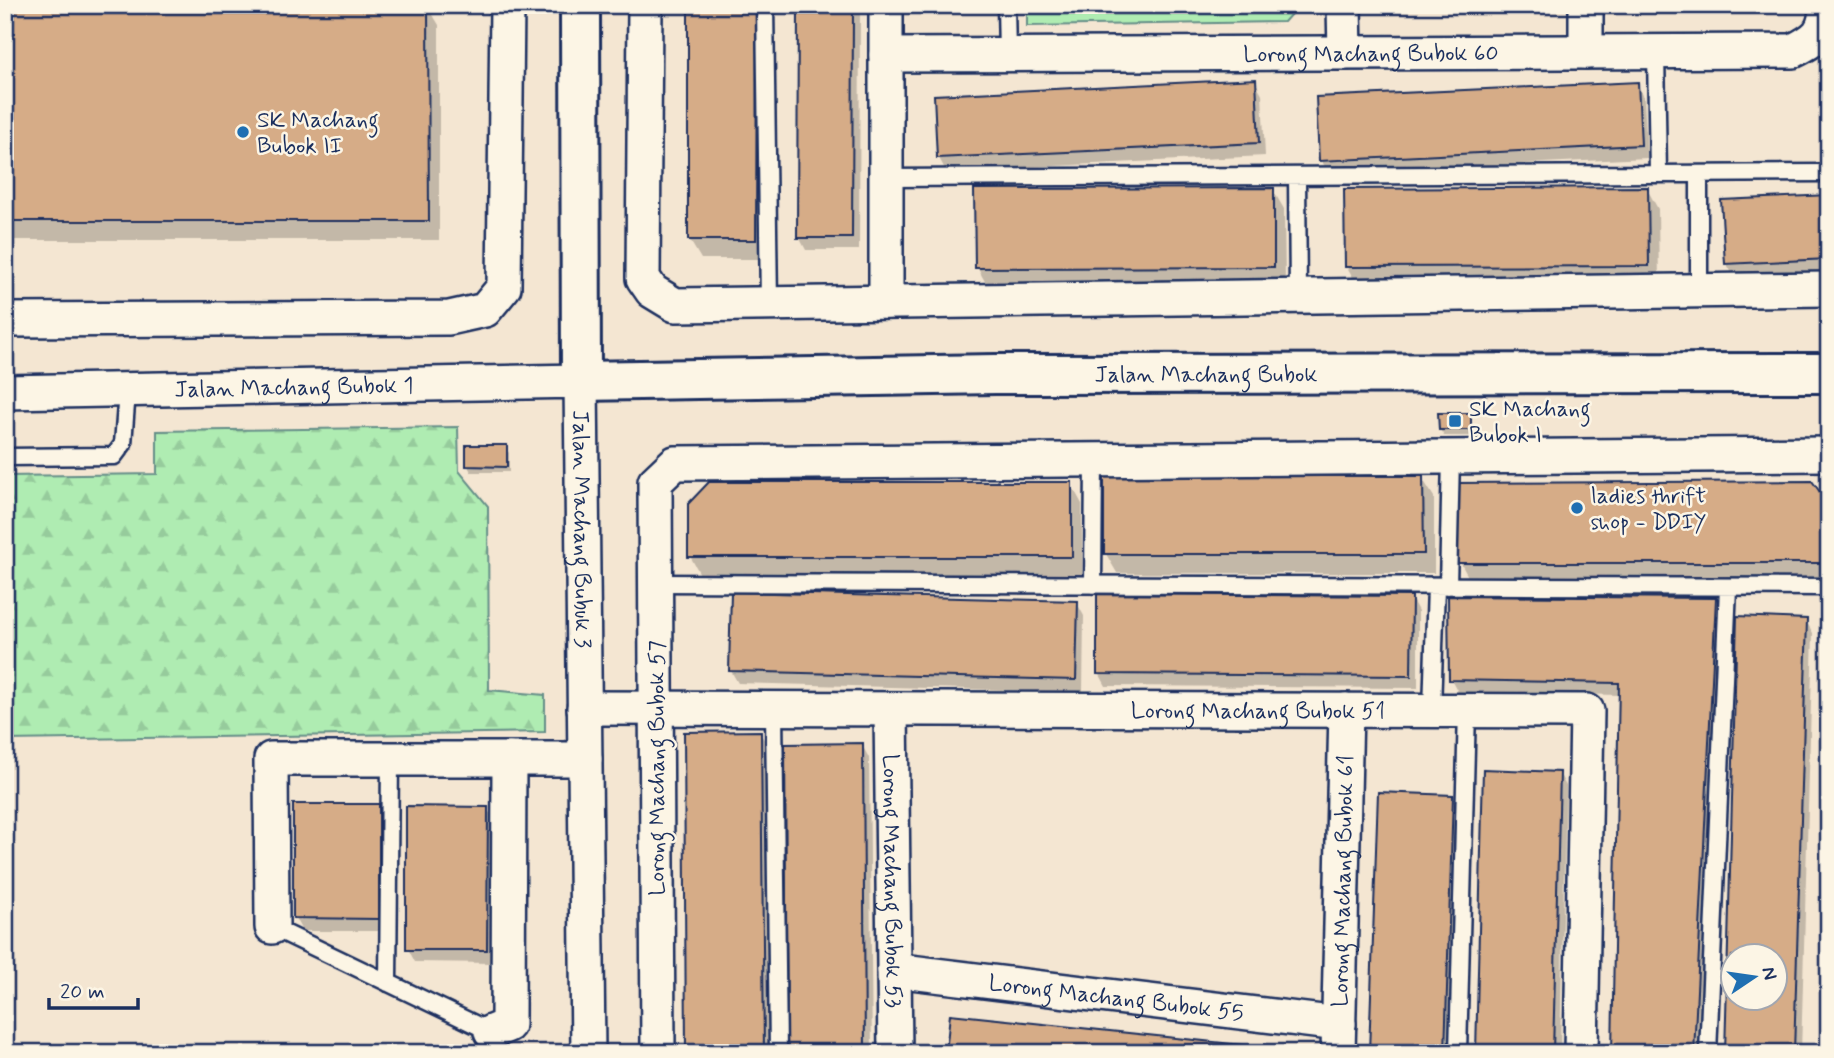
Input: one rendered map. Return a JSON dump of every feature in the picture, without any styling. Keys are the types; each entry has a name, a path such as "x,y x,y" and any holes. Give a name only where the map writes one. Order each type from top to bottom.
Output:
{"main road":[{"name":"Jalan Machang Bubuk 3","path":"580,5 582,381"},
{"name":"Jalan Machang Bubok","path":"582,381 1009,374 1829,373"}],"street":[{"path":"5,320 449,318 485,310 504,287 508,5"},
{"path":"645,5 643,278 652,291 674,305 1829,289"},
{"path":"886,5 886,302"},
{"path":"1345,5 1345,53"},
{"path":"1586,5 1586,52"},
{"name":"Lorong Machang Bubok 60","path":"886,55 1793,51 1816,39 1826,20 1826,5"},
{"name":"Jalan Machang Bubok 1","path":"5,392 582,381"},
{"name":"Jalan Machang Bubuk 3","path":"582,381 588,1053"},
{"path":"1094,460 1829,453"},
{"name":"Lorong Machang Bubok 57","path":"658,1053 655,482 676,463 1094,460"},
{"name":"Lorong Machang Bubok 51","path":"584,708 1587,711 1581,1053"},
{"name":"Lorong Machang Bubok 53","path":"891,709 895,1053"},
{"name":"Lorong Machang Bubok 61","path":"1338,1039 1346,710"},
{"path":"491,1032 508,1025 509,759"},
{"path":"272,927 271,760 585,759"},
{"name":"Lorong Machang Bubok 55","path":"894,970 1338,1039"}],"lane":[{"path":"765,5 769,304"},
{"path":"1006,5 1007,54"},
{"path":"1656,51 1658,174"},
{"path":"886,178 1829,173"},
{"path":"1699,174 1699,291"},
{"path":"1297,176 1298,296"},
{"path":"5,457 114,456 123,444 127,391"},
{"path":"1432,710 1451,457"},
{"path":"1093,585 1094,460"},
{"path":"655,583 1829,587"},
{"path":"1708,1053 1728,587"},
{"path":"774,709 778,1053"},
{"path":"1458,1053 1467,710"},
{"path":"388,983 390,759"},
{"path":"272,927 491,1032"}],"green space":[{"path":"1027,5 1299,5 1284,22 1027,26"},
{"path":"458,427 459,471 488,506 489,690 545,695 545,732 5,740 5,476 157,474 157,431"}],"building":[{"name":"SK Machang Bubok II","path":"5,5 428,5 429,221 5,221"},
{"path":"688,5 757,5 756,240 688,240"},
{"path":"798,5 853,5 852,238 797,238"},
{"path":"1256,79 1259,143 937,158 934,95"},
{"path":"1638,82 1641,145 1319,161 1316,97"},
{"path":"1648,187 1649,266 1345,267 1344,189"},
{"path":"1274,188 1274,267 975,268 974,189"},
{"path":"1829,195 1829,259 1725,264 1721,200"},
{"path":"1438,413 1471,413 1471,430 1439,430"},
{"path":"466,445 507,445 507,467 466,466"},
{"path":"1104,476 1423,476 1424,554 1104,554"},
{"path":"1812,481 1828,503 1825,563 1458,563 1458,483"},
{"path":"709,482 1072,482 1072,557 688,557 688,504"},
{"path":"731,592 1078,601 1076,680 729,671"},
{"path":"1097,594 1412,596 1411,676 1097,674"},
{"path":"1448,596 1716,598 1694,1053 1612,1053 1619,683 1449,680"},
{"path":"1737,616 1807,619 1794,1053 1725,1053 1726,1012 1788,1012 1788,942 1728,942"},
{"path":"761,731 764,1053 686,1053 684,732"},
{"path":"863,743 865,1053 787,1053 785,744"},
{"path":"1483,769 1560,772 1553,1053 1476,1053"},
{"path":"1378,792 1453,795 1445,1053 1369,1053"},
{"path":"293,804 379,804 379,919 293,918"},
{"path":"406,806 488,807 487,950 406,950"},
{"path":"950,1014 1279,1049 1279,1053 946,1053"}],"place":[{"name":"SK Machang Bubok II","path":"243,132"},
{"name":"SK Machang Bubok I","path":"1455,421"},
{"name":"ladies thrift shop - DDIY","path":"1577,508"}]}
